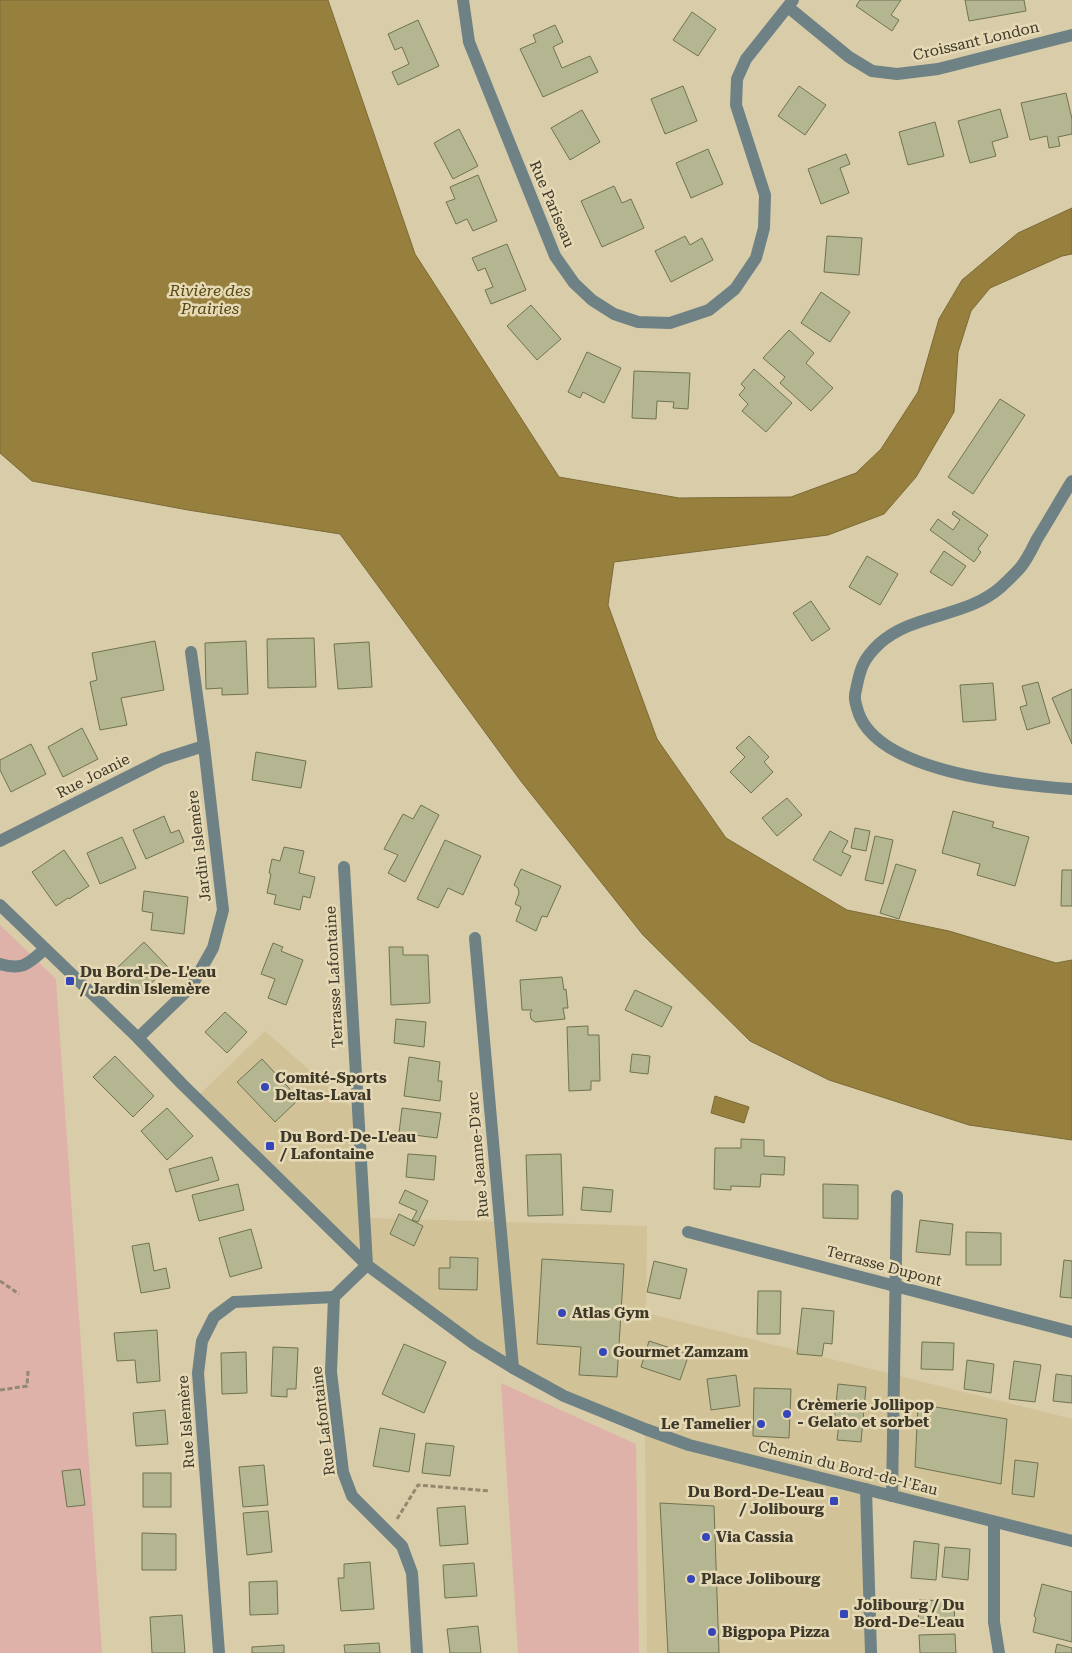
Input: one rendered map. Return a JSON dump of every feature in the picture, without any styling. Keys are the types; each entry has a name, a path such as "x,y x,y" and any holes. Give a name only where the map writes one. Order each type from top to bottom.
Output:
{"street":[{"name":"Rue Pariseau","path":"463,0 469,42 554,256 574,283 592,300 614,314 638,322 670,323 709,310 735,289 756,258 764,228 765,195 736,105 737,79 746,58 791,3"},
{"name":"Croissant London","path":"791,3 849,57 872,71 897,74 938,69 1072,35"},
{"path":"1072,481 1021,568 999,589 974,604 902,629 880,643 864,660 854,696 859,716 870,733 887,747 916,761 969,776 1019,785 1072,789"},
{"name":"Jardin Islemère","path":"138,1038 191,987 213,948 223,910 191,652"},
{"name":"Rue Joanie","path":"0,841 163,759 204,746"},
{"name":"Terrasse Lafontaine","path":"344,867 367,1265"},
{"name":"Chemin du Bord-de-l'Eau","path":"0,905 138,1038 182,1084 367,1265 474,1344 514,1368 564,1396 689,1445 1072,1541"},
{"name":"Rue Jeanne-D'arc","path":"475,938 514,1368"},
{"path":"0,964 20,968 45,948"},
{"path":"892,1496 897,1196"},
{"name":"Terrasse Dupont","path":"688,1232 1072,1332"},
{"path":"334,1297 367,1265"},
{"name":"Rue Lafontaine","path":"334,1297 331,1372 343,1472 352,1496 402,1546 412,1573 417,1653"},
{"name":"Rue Islemère","path":"219,1653 198,1373 202,1340 214,1317 234,1302 334,1297"},
{"path":"866,1489 871,1653"},
{"path":"994,1522 994,1622 999,1653"}],"path":[{"path":"0,1281 20,1294"},
{"path":"0,1390 27,1386 28,1371"},
{"path":"389,1533 418,1485 490,1490"}],"shaded area":[{"path":"0,925 56,979 102,1653 0,1653"},
{"path":"265,1031 358,1113 369,1218 647,1226 646,1313 1072,1419 1072,1541 866,1489 872,1653 647,1653 645,1429 513,1368 367,1265 199,1095"},
{"path":"501,1383 636,1444 639,1653 518,1653"}],"water":[{"name":"Rivière des Prairies","path":"0,0 328,0 415,254 559,477 679,498 791,497 856,473 881,449 918,392 939,319 962,280 1018,233 1072,208 1072,254 1062,256 990,288 971,311 958,352 954,412 916,477 884,514 828,535 614,562 608,605 657,739 726,838 847,910 949,931 1056,963 1072,960 1072,1140 969,1125 829,1080 750,1041 643,935 520,780 340,534 188,510 32,481 0,453"},
{"path":"715,1096 749,1107 744,1123 711,1113"}],"building":[{"path":"860,0 901,0 891,15 899,20 892,31 856,6"},
{"path":"965,0 1024,0 1026,11 969,21"},
{"path":"692,12 716,29 698,56 673,40"},
{"path":"418,20 439,66 398,85 392,72 409,64 402,47 395,50 388,34"},
{"path":"555,25 563,42 553,47 562,68 590,56 598,72 543,97 520,49 536,42 533,35"},
{"path":"683,86 697,121 665,134 651,99"},
{"path":"799,86 826,105 805,135 778,116"},
{"path":"1066,93 1072,119 1072,134 1058,137 1060,146 1049,148 1047,136 1030,140 1021,103"},
{"path":"1000,109 1008,137 992,142 996,156 970,163 958,121"},
{"path":"582,110 600,142 570,160 551,128"},
{"path":"935,122 944,156 908,165 899,132"},
{"path":"459,129 478,166 453,179 434,143"},
{"path":"708,149 723,184 691,198 676,163"},
{"path":"846,154 850,164 840,168 849,193 821,204 808,169"},
{"path":"478,175 497,221 473,231 467,219 456,224 446,202 455,199 450,187"},
{"path":"614,186 622,203 631,199 644,228 602,247 581,201"},
{"path":"685,236 690,245 702,238 713,260 671,282 655,251"},
{"path":"827,236 862,238 859,275 824,272"},
{"path":"507,244 526,290 491,304 485,290 493,287 485,268 478,271 472,258"},
{"path":"821,292 850,312 830,342 801,323"},
{"path":"531,305 561,339 537,360 507,326"},
{"path":"789,330 814,353 806,363 833,388 811,411 780,383 785,377 763,358"},
{"path":"587,352 621,368 604,403 583,392 580,398 568,392"},
{"path":"754,369 792,403 766,432 742,411 748,404 739,395 745,388 741,384"},
{"path":"634,371 690,373 688,409 673,408 674,402 657,401 656,419 632,418"},
{"path":"1000,399 1025,415 973,494 948,477"},
{"path":"954,511 988,535 978,549 981,552 974,562 930,530 938,519 953,530 960,520 952,514"},
{"path":"944,551 966,566 952,586 930,572"},
{"path":"867,556 898,574 880,605 849,587"},
{"path":"811,601 830,629 812,641 793,613"},
{"path":"314,638 316,687 268,688 267,639"},
{"path":"155,641 164,690 121,698 127,725 100,730 90,682 97,680 92,653"},
{"path":"246,641 248,694 222,695 222,688 206,689 205,643"},
{"path":"369,642 372,687 338,689 334,644"},
{"path":"1038,682 1050,723 1027,730 1020,707 1027,705 1022,686"},
{"path":"993,683 996,720 963,722 960,685"},
{"path":"1072,689 1072,744 1052,698"},
{"path":"82,728 98,759 63,777 48,747"},
{"path":"749,736 769,757 764,762 773,772 751,793 730,772 745,757 736,748"},
{"path":"31,744 46,774 11,792 0,770 0,760"},
{"path":"256,752 306,761 301,788 252,780"},
{"path":"787,798 802,815 777,836 762,818"},
{"path":"421,805 439,815 405,882 388,873 398,855 384,849 403,814 413,819"},
{"path":"953,811 994,822 992,827 1029,837 1015,886 977,875 980,864 942,853"},
{"path":"164,816 171,833 179,830 184,842 146,859 133,830"},
{"path":"855,828 870,831 866,851 851,848"},
{"path":"830,831 848,841 842,852 851,856 841,876 813,860"},
{"path":"875,836 893,840 883,884 865,880"},
{"path":"122,837 136,868 100,884 87,853"},
{"path":"445,840 481,856 463,895 448,888 438,908 417,899"},
{"path":"284,847 304,851 299,873 315,877 310,898 303,896 300,910 274,904 276,895 267,893 272,859 280,861"},
{"path":"64,850 89,886 56,906 32,872"},
{"path":"896,864 916,870 899,919 880,913"},
{"path":"521,869 561,886 547,917 542,916 536,931 516,921 521,907 515,904 519,893 518,888 514,885"},
{"path":"1062,870 1072,870 1072,906 1061,906"},
{"path":"144,891 188,897 184,934 151,930 153,913 142,911"},
{"path":"144,942 168,967 140,994 116,969"},
{"path":"273,943 283,947 281,951 303,960 286,1005 268,998 275,979 261,974"},
{"path":"389,947 403,947 403,955 428,955 430,1003 391,1005"},
{"path":"562,977 564,990 566,989 568,1008 563,1008 565,1019 535,1022 531,1019 530,1013 532,1010 522,1010 520,980"},
{"path":"635,990 672,1007 662,1027 625,1010"},
{"path":"225,1012 247,1032 227,1053 205,1032"},
{"path":"396,1019 426,1022 424,1047 394,1043"},
{"path":"588,1026 588,1035 599,1035 600,1081 591,1081 591,1090 569,1091 567,1027"},
{"path":"632,1054 650,1056 648,1074 630,1072"},
{"path":"115,1056 154,1096 133,1117 93,1077"},
{"path":"409,1057 440,1062 438,1081 442,1081 440,1101 404,1096"},
{"path":"262,1059 299,1099 275,1122 237,1082"},
{"path":"167,1108 193,1136 167,1160 141,1131"},
{"path":"402,1108 441,1113 437,1138 399,1133"},
{"path":"741,1139 764,1140 764,1156 785,1157 784,1175 761,1174 760,1187 731,1186 731,1190 714,1189 715,1148 741,1148"},
{"path":"408,1154 436,1156 434,1180 406,1177"},
{"path":"561,1154 563,1215 528,1216 526,1155"},
{"path":"212,1157 219,1180 176,1192 169,1169"},
{"path":"238,1184 244,1210 199,1221 192,1195"},
{"path":"823,1184 858,1185 858,1219 823,1218"},
{"path":"583,1187 613,1190 611,1212 581,1210"},
{"path":"405,1190 428,1201 418,1222 412,1220 417,1211 399,1203"},
{"path":"399,1214 423,1226 414,1246 390,1234"},
{"path":"920,1220 953,1224 950,1255 916,1252"},
{"path":"251,1229 262,1268 230,1277 219,1238"},
{"path":"966,1232 1001,1233 1001,1265 966,1265"},
{"path":"149,1243 154,1271 166,1268 170,1288 141,1293 132,1246"},
{"path":"450,1257 478,1258 477,1290 439,1289 439,1268 450,1268"},
{"path":"542,1259 624,1264 617,1377 579,1375 581,1347 537,1344"},
{"path":"1064,1260 1072,1261 1072,1298 1060,1297"},
{"path":"654,1261 687,1269 680,1299 647,1292"},
{"path":"758,1291 781,1291 780,1334 757,1334"},
{"path":"802,1308 834,1311 832,1344 824,1343 822,1356 797,1354"},
{"path":"157,1330 160,1381 137,1383 135,1360 117,1361 114,1333"},
{"path":"649,1341 689,1354 680,1380 641,1367"},
{"path":"922,1342 954,1343 953,1370 921,1369"},
{"path":"404,1344 446,1362 424,1413 382,1394"},
{"path":"273,1347 298,1348 296,1389 287,1389 287,1397 271,1396"},
{"path":"246,1352 247,1393 222,1394 221,1353"},
{"path":"967,1360 994,1364 991,1393 964,1389"},
{"path":"1014,1361 1041,1365 1035,1402 1009,1399"},
{"path":"1056,1374 1072,1376 1072,1403 1053,1401"},
{"path":"736,1375 740,1406 711,1410 707,1379"},
{"path":"838,1384 866,1387 861,1442 837,1440 839,1423 834,1423"},
{"path":"754,1388 791,1389 789,1438 753,1436"},
{"path":"918,1404 1007,1419 1001,1484 915,1467"},
{"path":"165,1410 168,1444 136,1446 133,1413"},
{"path":"380,1428 415,1434 409,1472 373,1466"},
{"path":"426,1443 454,1446 450,1476 422,1473"},
{"path":"1015,1460 1038,1463 1034,1497 1012,1494"},
{"path":"264,1465 268,1505 243,1507 239,1467"},
{"path":"80,1469 85,1505 67,1507 62,1471"},
{"path":"143,1473 171,1473 171,1507 143,1507"},
{"name":"Place Jolibourg","path":"660,1503 714,1506 719,1653 668,1653"},
{"path":"465,1506 468,1544 440,1546 437,1508"},
{"path":"268,1511 272,1552 247,1555 243,1513"},
{"path":"142,1533 176,1534 176,1570 142,1570"},
{"path":"914,1541 939,1544 936,1580 911,1578"},
{"path":"945,1547 970,1549 968,1580 942,1577"},
{"path":"370,1562 374,1609 341,1611 338,1578 344,1578 344,1564"},
{"path":"474,1563 477,1596 445,1598 443,1565"},
{"path":"277,1581 278,1614 250,1615 249,1582"},
{"path":"1042,1584 1072,1592 1072,1642 1033,1632 1036,1618 1034,1616"},
{"path":"919,1600 955,1601 954,1627 918,1626"},
{"path":"182,1615 185,1653 152,1653 150,1617"},
{"path":"478,1626 481,1653 450,1653 447,1629"},
{"path":"955,1634 956,1653 920,1653 919,1635"},
{"path":"379,1643 380,1653 345,1653 344,1645"},
{"path":"1057,1644 1072,1648 1072,1653 1055,1653"},
{"path":"284,1645 284,1653 252,1653 252,1647"}],"place":[{"name":"Du Bord-De-L'eau / Jardin Islemère","path":"70,981"},
{"name":"Comité-Sports Deltas-Laval","path":"265,1087"},
{"name":"Du Bord-De-L'eau / Lafontaine","path":"270,1146"},
{"name":"Atlas Gym","path":"562,1313"},
{"name":"Gourmet Zamzam","path":"603,1352"},
{"name":"Crèmerie Jollipop - Gelato et sorbet","path":"787,1414"},
{"name":"Le Tamelier","path":"761,1424"},
{"name":"Du Bord-De-L'eau / Jolibourg","path":"834,1501"},
{"name":"Via Cassia","path":"706,1537"},
{"name":"Place Jolibourg","path":"691,1579"},
{"name":"Jolibourg / Du Bord-De-L'eau","path":"844,1614"},
{"name":"Bigpopa Pizza","path":"712,1632"}]}
